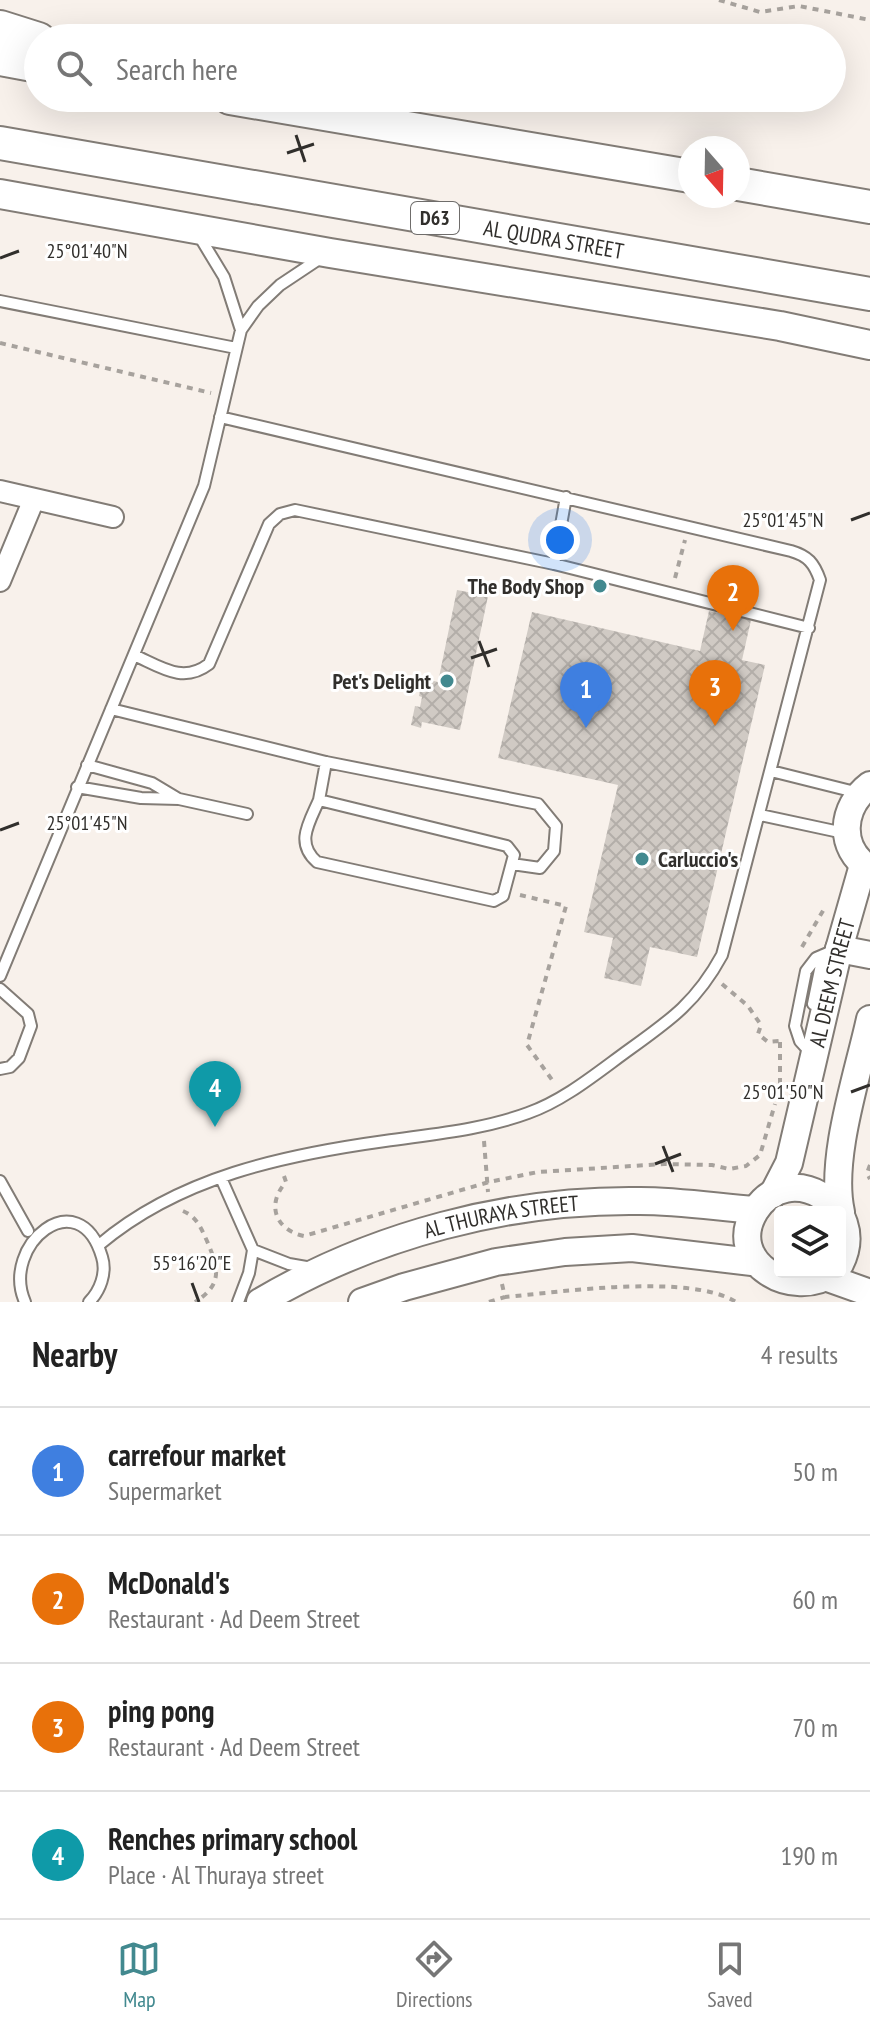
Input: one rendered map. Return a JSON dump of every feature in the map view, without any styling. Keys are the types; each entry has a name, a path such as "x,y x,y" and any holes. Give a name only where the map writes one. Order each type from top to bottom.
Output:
{"highway":[{"path":"0,29 24,37"}],"main road":[{"path":"0,59 24,63"},
{"path":"313,112 678,174"},
{"name":"AL QUDRA STREET","path":"0,143 870,294"},
{"path":"750,186 870,207"},
{"path":"0,194 330,253 780,326 870,345"}],"street":[{"path":"780,326 870,356"},
{"path":"0,491 113,517"},
{"path":"0,581 34,499"},
{"path":"864,789 851,805 846,834 854,855 866,867"},
{"name":"AL DEEM STREET","path":"764,1202 789,1163 831,952 866,867"},
{"path":"831,952 870,955"},
{"name":"AL DEEM STREET","path":"852,1226 836,1176 867,1059 870,1019"},
{"path":"810,1051 867,1059"},
{"path":"821,1278 804,1287 778,1285 763,1276 752,1262 747,1245 748,1226 764,1202 788,1189 803,1188 818,1192 831,1201 852,1226 846,1246"},
{"name":"AL THURAYA STREET","path":"260,1302 330,1267 406,1237 488,1215 563,1204 764,1202"},
{"name":"AL THURAYA STREET","path":"362,1302 496,1262 565,1252 632,1248 752,1262"},
{"path":"845,1278 870,1293"}],"lane":[{"path":"195,230 224,277 241,330"},
{"path":"0,976 204,486 241,330 258,306 280,285 330,253"},
{"path":"0,301 236,348"},
{"path":"99,1245 132,1219 172,1198 281,1159 481,1127 531,1112 563,1096 686,1007 722,955 820,580 815,566 805,555 220,417"},
{"path":"554,564 566,497"},
{"path":"134,655 184,675 198,673 209,664 269,524 280,514 295,510 554,564 809,628"},
{"path":"111,709 326,762 538,804 556,826 554,851 540,868 512,864"},
{"path":"319,800 507,846 514,855 503,896 494,901 317,862 308,854 304,844 305,832 319,800 326,762"},
{"path":"87,765 152,783 179,799"},
{"path":"771,771 864,789"},
{"path":"77,787 141,798 179,799 247,814"},
{"path":"760,815 846,834"},
{"path":"0,989 28,1014 31,1026 19,1058 10,1067 0,1069"},
{"path":"221,1178 253,1250 249,1273 238,1302"},
{"path":"0,1181 25,1235 46,1222 67,1222 85,1230 99,1245 104,1263 102,1283 89,1302"},
{"path":"253,1250 289,1264 330,1267"},
{"path":"13,1255 10,1264 13,1284 25,1302"}],"path":[{"path":"719,0 760,12 799,6 870,20"},
{"path":"0,343 225,396"},
{"path":"672,593 688,526"},
{"path":"504,892 566,906 527,1045 563,1096"},
{"path":"800,952 831,897"},
{"path":"711,975 748,1006 761,1025 758,1034 768,1042 780,1041"},
{"path":"780,1090 783,1026"},
{"path":"281,1159 286,1182 276,1192 274,1208 278,1219 291,1233 304,1236 489,1182 538,1172 664,1164 712,1165 729,1169 746,1166 760,1155 776,1103"},
{"path":"481,1127 489,1182 488,1215"},
{"path":"870,1165 867,1173 870,1179"},
{"path":"172,1198 176,1208 189,1213 199,1224 217,1265 213,1285 195,1302"},
{"path":"496,1262 505,1297"},
{"path":"489,1302 505,1297 612,1289 692,1289 724,1295 736,1302"}],"building":[{"path":"457,590 488,596 460,730 422,722 421,728 411,725 415,706 420,707 422,678 438,682"},
{"path":"709,611 751,620 742,660 765,665 697,957 650,947 641,986 604,978 613,938 584,932 618,785 498,758 532,612 700,651"}],"place":[{"name":"The Body Shop","path":"600,586"},
{"name":"McDonald's","path":"733,631"},
{"name":"Pet's Delight","path":"447,681"},
{"name":"ping pong","path":"715,726"},
{"name":"carrefour market","path":"586,728"},
{"name":"Carluccio's","path":"642,859"},
{"name":"Renches primary school","path":"215,1127"}]}
